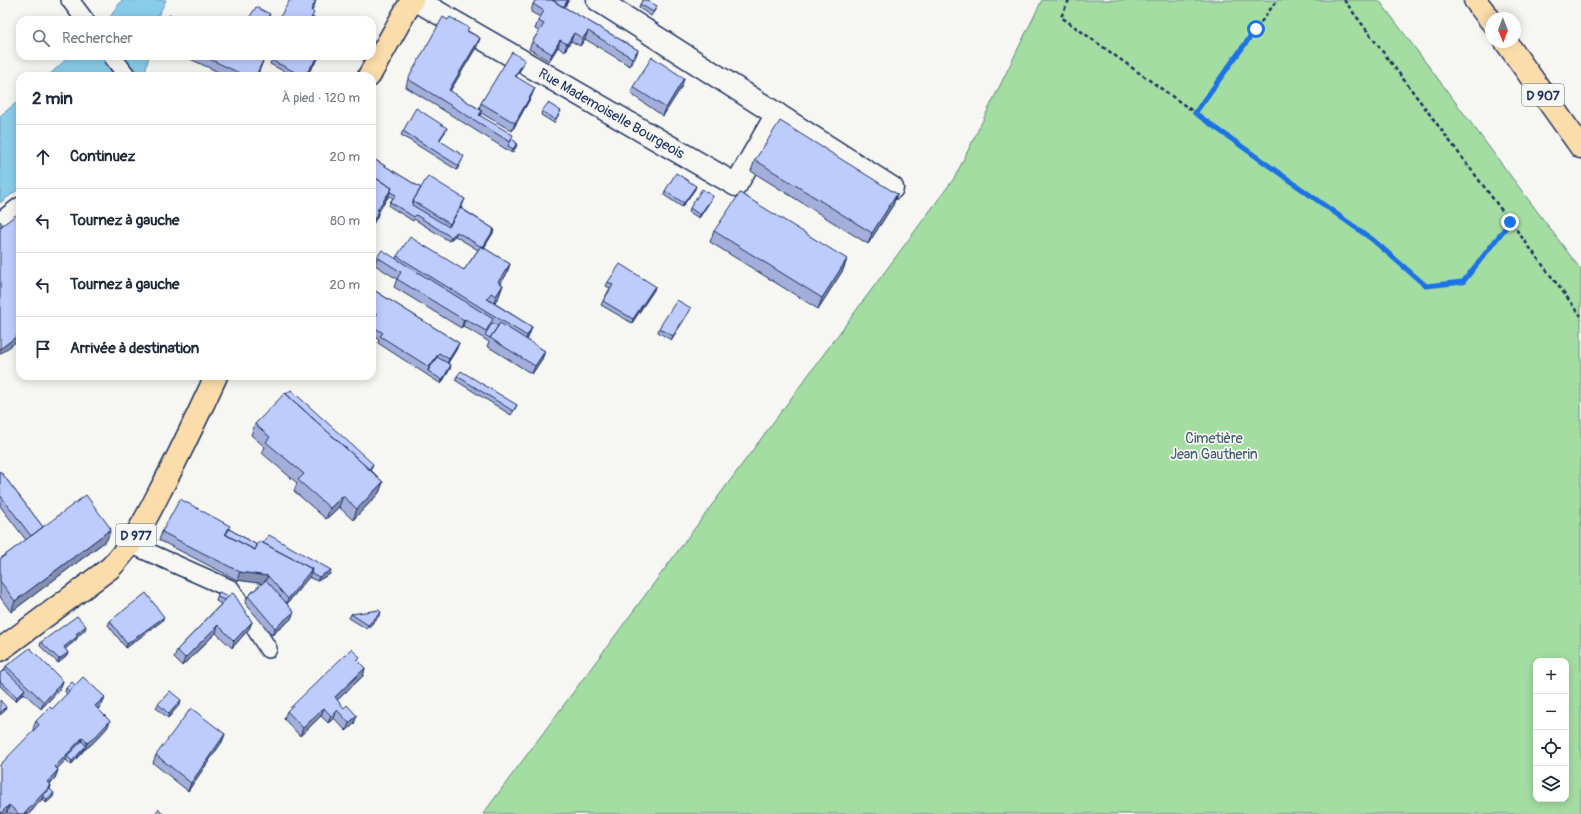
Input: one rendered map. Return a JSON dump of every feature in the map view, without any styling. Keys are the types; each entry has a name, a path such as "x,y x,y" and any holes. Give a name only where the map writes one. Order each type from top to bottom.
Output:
{"main road":[{"path":"371,72 412,0"},
{"path":"1475,0 1485,13"},
{"name":"D 907","path":"1510,48 1581,147"},
{"name":"D 977","path":"0,650 110,568 130,544 146,519 175,464 214,380"}],"street":[{"name":"Rue Mademoiselle Bourgeois","path":"416,0 736,185 777,114"},
{"path":"598,0 892,188"}],"lane":[{"path":"70,0 82,16"},
{"path":"115,60 124,72"},
{"path":"0,221 16,209"},
{"path":"130,544 230,589 268,649"}],"path":[{"path":"1069,0 1062,17 1373,240 1426,286 1463,282 1510,222"},
{"path":"1195,113 1277,0"},
{"path":"1344,0 1581,316"}],"green space":[{"name":"Cimetière Jean Gautherin","path":"1042,0 1379,0 1581,270 1581,814 483,814 955,177"}],"water":[{"path":"122,0 166,0 158,16 111,16"},
{"path":"66,60 148,60 145,72 52,72"},
{"path":"16,103 16,191 0,203 0,116"}],"building":[{"path":"290,0 316,0 311,10 314,13 312,16 280,16"},
{"path":"536,0 552,0 638,50 632,58 588,31 583,38 574,33 567,44 560,40 552,54 532,42 544,24 538,21 544,11 533,4"},
{"path":"552,0 568,0 563,7"},
{"path":"643,0 647,0 657,6 653,12 640,4"},
{"path":"256,7 270,14 269,16 250,16"},
{"path":"443,17 448,20 450,17 469,28 467,31 480,38 449,90 482,111 479,115 513,135 510,142 408,79"},
{"path":"512,52 525,60 515,76 535,88 515,123 481,103"},
{"path":"652,57 684,78 666,108 633,87"},
{"path":"212,60 263,60 258,72 237,72"},
{"path":"271,60 316,60 307,72 295,72"},
{"path":"548,103 561,111 555,120 542,111"},
{"path":"416,108 447,128 439,140 464,156 459,166 403,131"},
{"path":"780,121 897,194 872,233 755,160"},
{"path":"512,139 517,143 513,149 508,146"},
{"path":"376,160 421,188 412,205 449,227 460,208 494,229 483,247 457,232 451,237 416,215 414,217 390,202 396,195 390,192 392,188 376,178"},
{"path":"676,173 696,186 684,203 665,191"},
{"path":"428,176 465,199 450,224 413,201"},
{"path":"376,178 392,188 377,210 379,211 376,216"},
{"path":"702,189 713,196 700,215 690,208"},
{"path":"740,193 847,259 822,298 714,231"},
{"path":"16,215 16,337 0,349 0,227"},
{"path":"410,237 464,270 481,246 510,264 498,282 503,285 496,296 491,293 487,299 532,327 527,336 397,256"},
{"path":"382,250 493,319 486,331 465,319 464,320 397,279 401,272 377,257"},
{"path":"620,264 655,286 633,319 603,301 613,285 608,282"},
{"path":"376,291 459,343 449,359 439,353 429,367 380,336 383,333 376,329"},
{"path":"677,300 691,308 673,336 659,328"},
{"path":"492,323 498,326 490,338 485,335"},
{"path":"500,323 545,351 535,366 490,338"},
{"path":"437,357 451,365 442,380 428,371"},
{"path":"461,371 517,405 513,411 457,376"},
{"path":"291,390 373,464 369,469 286,394"},
{"path":"285,393 383,482 357,509 343,496 330,508 298,480 304,474 266,442 270,437 255,424"},
{"path":"0,471 43,527 31,536 0,495"},
{"path":"86,495 111,529 15,601 0,581 0,559"},
{"path":"180,499 230,526 225,534 255,550 259,541 312,569 288,599 268,576 240,572 162,532"},
{"path":"229,529 257,545 255,550 226,535"},
{"path":"269,535 331,570 319,577 311,573 312,569 263,543"},
{"path":"266,580 294,612 275,628 248,596"},
{"path":"219,592 229,596 225,600 217,597"},
{"path":"146,593 164,617 127,644 110,621"},
{"path":"232,593 252,622 234,641 218,625 185,658 177,650"},
{"path":"379,610 381,612 368,625 351,614"},
{"path":"77,616 86,626 76,634 78,636 64,647 68,653 59,659 41,642"},
{"path":"30,648 63,681 44,702 6,666"},
{"path":"351,649 360,657 357,660 365,668 335,697 344,708 347,705 357,716 349,723 337,710 331,716 324,708 303,728 287,711"},
{"path":"5,670 25,689 17,697 0,681 0,673"},
{"path":"83,677 105,697 95,706 110,721 87,743 83,737 55,767 58,770 47,782 51,785 24,814 19,814 9,805 0,814 0,765 39,725 36,721 50,707 52,709"},
{"path":"72,682 75,685 69,691 66,688"},
{"path":"170,691 181,700 169,714 158,704"},
{"path":"0,700 6,707 0,713"},
{"path":"191,708 225,734 191,783 156,755"},
{"path":"82,741 86,746 72,761 67,756"},
{"path":"50,789 54,793 47,799 43,796"},
{"path":"159,809 163,814 154,814"}],"route":[{"path":"1256,29 1195,113 1373,240 1426,286 1463,282 1510,222"}]}
